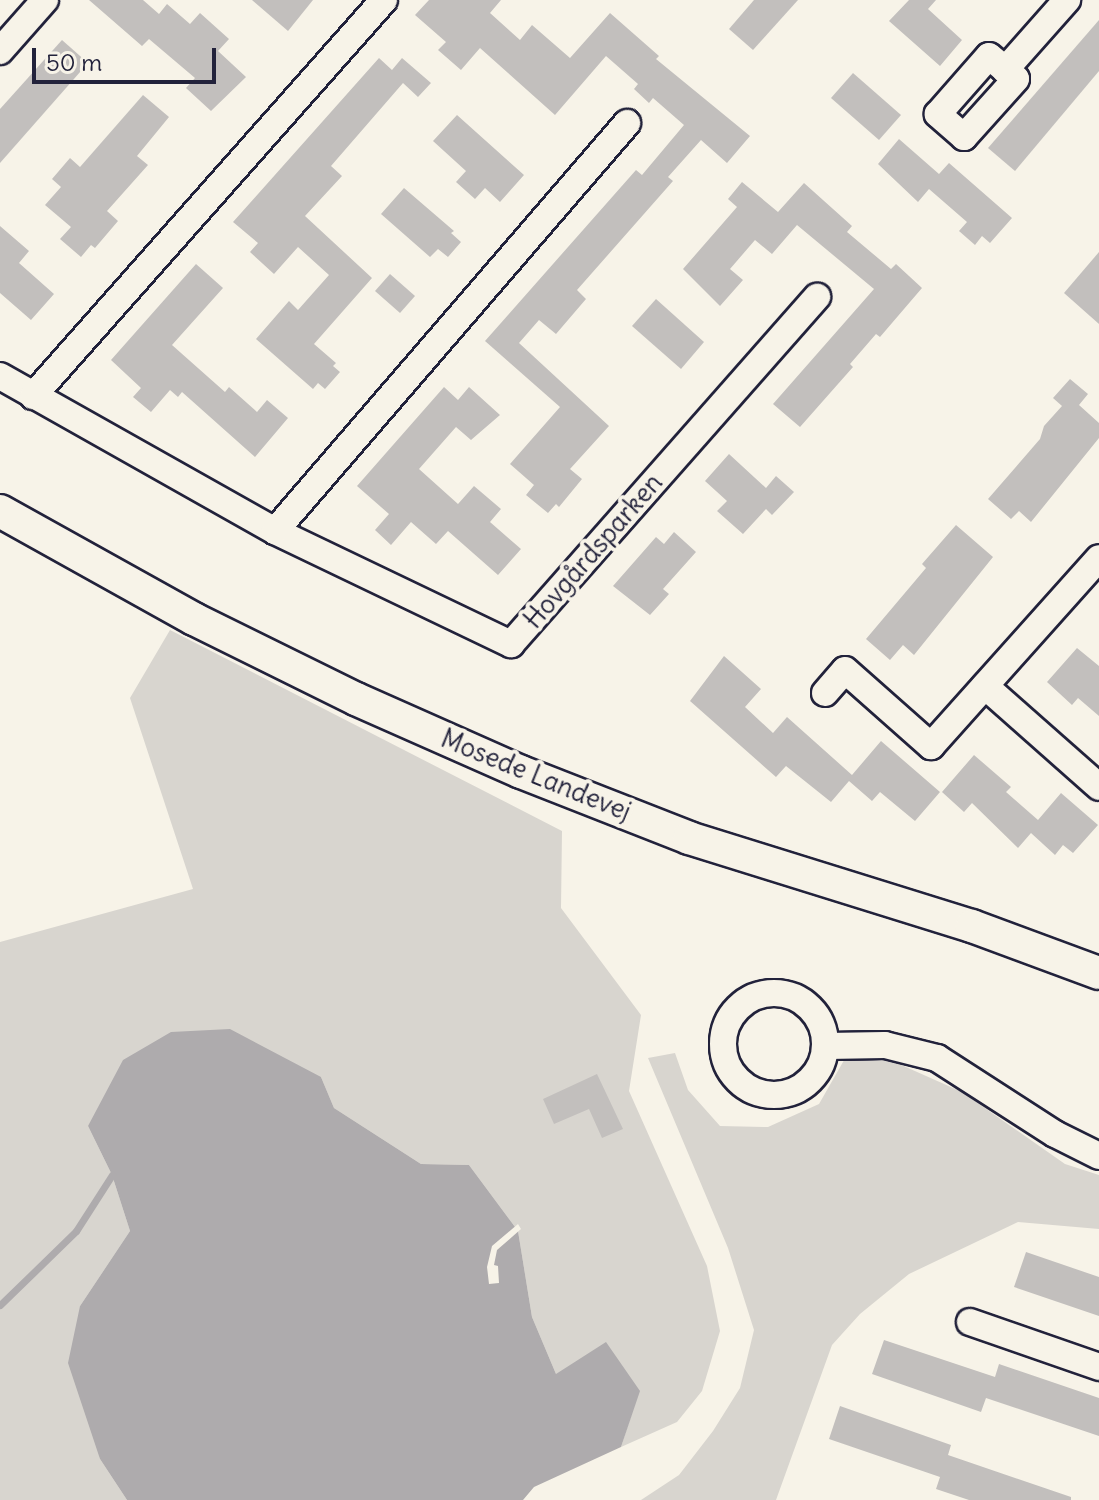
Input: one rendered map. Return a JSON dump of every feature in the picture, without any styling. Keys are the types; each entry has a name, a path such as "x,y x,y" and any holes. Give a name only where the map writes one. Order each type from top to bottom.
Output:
{"main road":[{"name":"Mosede Landevej","path":"0,511 194,619 356,699 521,772 689,838 972,926 1099,973"}],"street":[{"path":"0,51 45,0"},
{"path":"33,396 384,0"},
{"path":"1005,70 1067,0"},
{"path":"275,531 627,123"},
{"name":"Hovgårdsparken","path":"0,376 275,531 511,644 817,297"},
{"path":"825,693 845,670 931,746 1099,558"},
{"path":"985,686 1099,787"},
{"path":"776,992 802,1000 811,1009 820,1019 827,1046 819,1072 799,1091 772,1097 746,1089 728,1069 721,1042 729,1016 749,998 776,992"},
{"path":"827,1046 885,1045 937,1058 975,1079 1055,1134 1099,1156"},
{"path":"970,1322 1099,1367"}],"shaded area":[{"path":"170,630 562,831 561,908 641,1015 629,1091 707,1266 720,1331 702,1391 677,1422 621,1447 639,1391 556,1374 532,1317 518,1231 469,1165 421,1164 334,1108 321,1077 88,1126 112,1175 130,1231 80,1306 100,1459 127,1500 0,1500 0,942 193,889 130,698"},
{"path":"230,1029 321,1077 334,1108 421,1164 469,1165 518,1231 532,1317 556,1374 606,1342 640,1391 621,1447 534,1487 523,1500 127,1500 100,1459 68,1363 80,1306 130,1231 112,1175 88,1126 123,1060 171,1032"},
{"path":"675,1053 688,1090 720,1126 768,1127 819,1104 847,1055 879,1055 962,1092 1065,1164 1099,1175 1099,1229 1018,1222 909,1274 860,1314 832,1345 776,1500 641,1500 679,1475 713,1431 740,1388 754,1330 728,1248 648,1058"}],"pier":[{"path":"518,1224 521,1229 497,1250 494,1265 498,1266 499,1283 489,1284 487,1267 492,1246"}],"building":[{"path":"89,0 143,0 159,14 167,4 190,24 200,13 229,39 218,51 246,77 211,111 186,88 195,78 149,39 142,46"},
{"path":"252,0 313,0 288,31"},
{"path":"429,0 501,0 490,13 520,40 532,25 570,58 610,13 659,56 656,59 750,136 727,163 701,140 668,177 673,181 577,290 586,299 556,334 539,320 519,343 609,426 570,469 582,479 559,507 556,504 548,513 526,495 534,485 510,464 560,407 485,341 636,170 642,175 684,125 653,98 649,103 634,89 638,84 606,56 555,115 480,48 461,70 438,50 446,42 415,15"},
{"path":"754,0 798,0 753,50 729,29"},
{"path":"909,0 936,0 928,9 962,40 940,66 889,21"},
{"path":"1099,20 1099,71 1015,171 988,148"},
{"path":"62,40 88,63 0,163 0,109"},
{"path":"379,58 392,70 402,58 431,83 418,97 403,83 331,166 342,176 305,216 372,278 314,344 336,363 333,366 340,372 325,389 318,383 313,389 256,339 289,301 298,310 329,275 298,247 274,274 250,252 258,243 233,222"},
{"path":"853,73 901,115 879,140 831,98"},
{"path":"143,95 169,117 137,156 148,165 107,211 118,221 95,248 91,245 81,257 60,239 71,227 45,205 61,187 52,179 70,158 80,167"},
{"path":"457,115 524,175 500,202 485,188 475,199 456,182 466,171 433,141"},
{"path":"899,139 939,174 949,163 1012,218 990,243 982,236 975,245 959,231 967,222 929,189 918,202 878,164"},
{"path":"742,182 778,212 804,183 852,226 847,232 891,269 896,264 922,288 880,337 876,334 850,364 853,367 800,427 773,404 874,289 797,225 772,254 755,240 730,269 743,280 720,306 683,269 737,207 728,199"},
{"path":"404,188 454,231 451,233 461,242 448,257 438,249 430,257 381,214"},
{"path":"0,226 29,251 19,263 54,294 31,320 0,293"},
{"path":"1099,252 1099,324 1064,293"},
{"path":"196,264 223,288 172,345 225,392 229,387 257,412 267,400 288,418 255,457 182,392 178,397 170,390 151,412 133,397 141,388 111,360"},
{"path":"390,274 415,296 400,313 375,291"},
{"path":"656,299 704,342 681,369 632,326"},
{"path":"1070,379 1088,394 1079,405 1099,423 1099,438 1031,522 1019,511 1011,519 988,499 1040,439 1044,426 1062,406 1053,398"},
{"path":"444,387 458,400 469,387 500,415 471,440 456,427 419,469 458,504 474,486 501,509 490,522 521,549 498,575 448,531 436,544 411,522 391,545 375,530 389,514 357,486"},
{"path":"729,454 766,488 776,476 794,492 772,515 766,509 743,534 717,511 727,501 705,481"},
{"path":"956,525 993,557 914,655 903,645 890,660 866,639 926,568 922,564"},
{"path":"674,532 696,552 663,589 669,594 650,615 613,586 656,537 664,544"},
{"path":"1077,648 1099,666 1099,716 1078,698 1072,705 1047,682"},
{"path":"724,656 761,689 745,707 773,733 787,717 852,775 881,741 940,792 915,821 880,792 872,801 849,781 831,802 786,766 776,777 690,701"},
{"path":"974,755 1011,787 1006,792 1038,820 1061,793 1098,825 1073,853 1063,845 1055,855 1031,833 1018,848 972,803 964,812 942,792"},
{"path":"597,1074 623,1129 602,1138 589,1109 554,1124 543,1099"},
{"path":"1026,1252 1099,1277 1099,1316 1014,1287"},
{"path":"884,1340 995,1377 999,1364 1099,1398 1099,1436 986,1398 981,1412 872,1374"},
{"path":"840,1406 951,1445 948,1455 1071,1497 1071,1500 969,1500 936,1489 940,1477 829,1439"}],"waterway":[{"path":"0,1305 76,1231 112,1175"}]}
